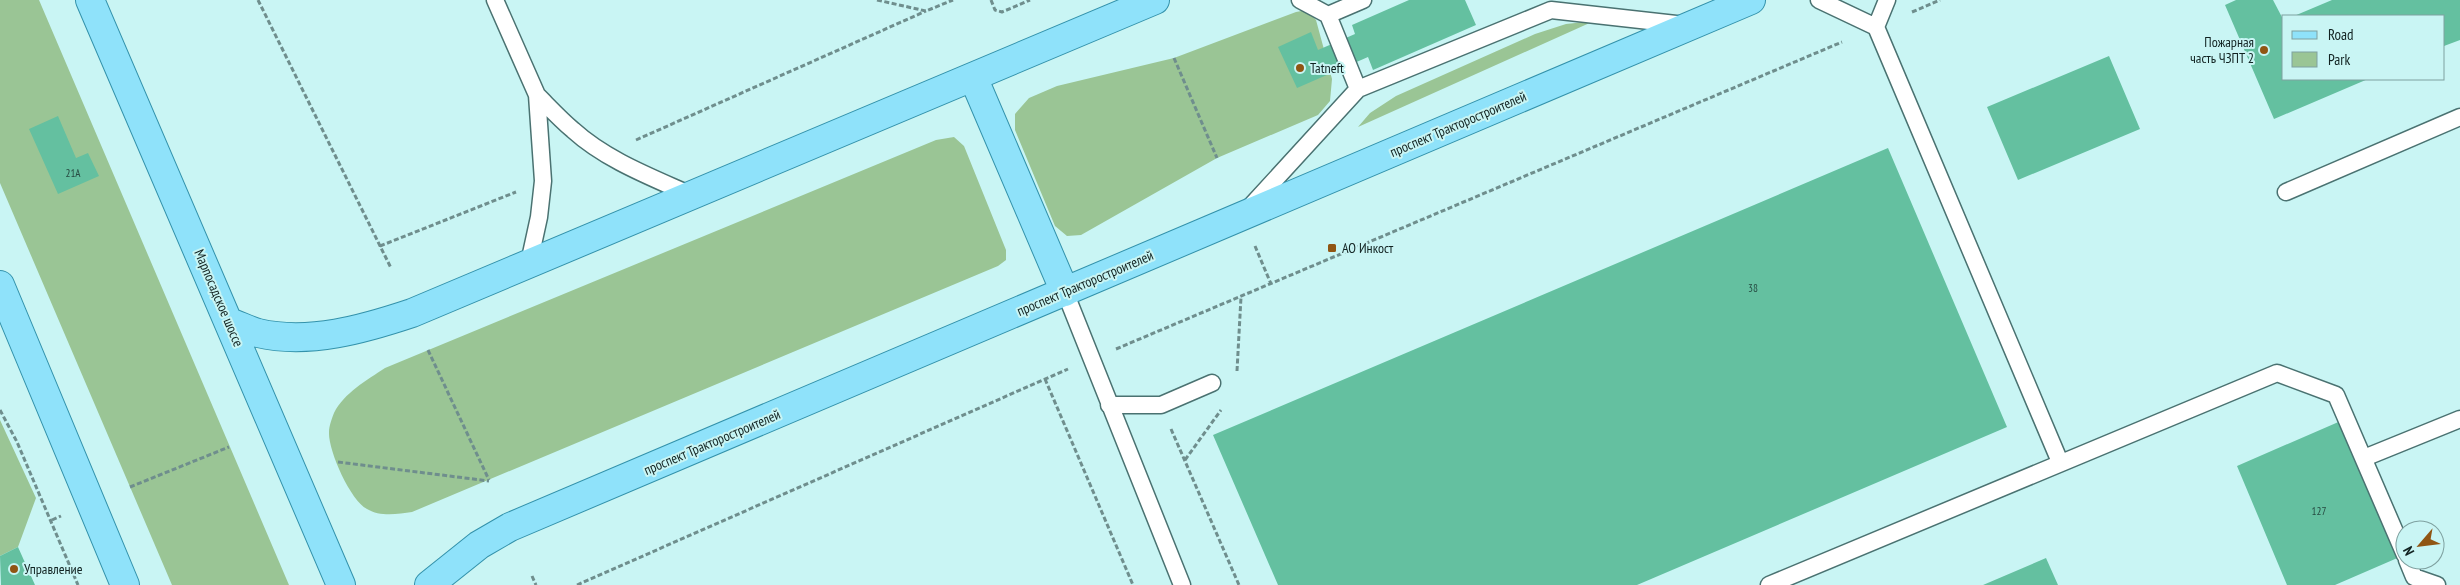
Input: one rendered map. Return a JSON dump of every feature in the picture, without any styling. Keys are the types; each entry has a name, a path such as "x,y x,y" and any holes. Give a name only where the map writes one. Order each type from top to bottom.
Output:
{"main road":[{"path":"229,322 258,333 292,337 335,334 374,326 412,313 1155,0"},
{"name":"проспект Тракторостроителей","path":"429,585 479,546 510,528 1751,0"},
{"name":"Марпосадское шоссе","path":"93,4 341,585"},
{"path":"973,77 1065,292"},
{"path":"0,285 125,585"}],"lane":[{"path":"495,0 537,95 543,180 539,218 530,263"},
{"path":"1300,0 1328,15 1358,89"},
{"path":"1328,15 1363,0"},
{"path":"1819,0 1876,28 2060,462"},
{"path":"1876,28 1887,0"},
{"path":"1242,216 1358,89 1549,5 1691,25"},
{"path":"537,95 574,131 606,154 640,173 691,195"},
{"path":"2286,192 2460,117"},
{"path":"1065,292 1182,585"},
{"path":"1769,585 2277,373 2336,395 2395,531"},
{"path":"1109,405 1161,405 1212,383"},
{"path":"2364,458 2460,419"},
{"path":"2411,570 2414,577 2437,585"}],"path":[{"path":"258,0 391,268"},
{"path":"877,0 926,11"},
{"path":"631,143 953,0"},
{"path":"991,0 996,10 1002,12 1030,0"},
{"path":"1913,12 1940,0"},
{"path":"1115,349 1842,42"},
{"path":"1174,58 1217,158"},
{"path":"380,246 514,192"},
{"path":"1255,246 1271,284"},
{"path":"338,462 489,481 428,350"},
{"path":"577,585 1071,368"},
{"path":"1045,379 1133,585"},
{"path":"1161,405 1239,585"},
{"path":"0,410 17,442 52,520 78,585"},
{"path":"130,487 229,447"},
{"path":"52,520 61,516"},
{"path":"532,576 536,585"}],"green space":[{"path":"0,0 39,0 289,585 172,585 0,183"},
{"path":"1307,10 1316,20 1332,79 1330,101 1318,115 1217,158 1081,235 1067,236 1055,226 1015,130 1015,114 1029,98 1057,86 1174,58 1296,12"},
{"path":"1594,21 1358,127 1370,113 1396,96 1535,34 1566,24"},
{"path":"954,137 964,146 1006,250 1006,260 998,266 412,512 389,514 372,512 360,504 347,485 336,462 330,440 329,430 334,413 350,393 385,368 936,140"},
{"path":"0,420 36,498 18,547 0,556"}],"building":[{"path":"1409,0 1465,0 1476,25 1373,70 1368,57 1297,88 1278,47 1311,32 1318,50 1355,34 1352,25"},
{"name":"Пожарная часть ЧЗПТ 2","path":"2236,0 2273,0 2282,17 2282,80 2366,80 2274,119 2225,5"},
{"path":"2332,0 2460,0 2460,40 2445,46 2445,15 2296,15"},
{"path":"2109,56 2140,129 2018,180 1987,107"},
{"path":"58,116 76,158 88,153 99,176 58,194 29,129"},
{"path":"1888,148 2007,427 1637,585 1278,585 1213,435"},
{"path":"2343,420 2395,540 2395,559 2335,585 2287,585 2237,466"},
{"name":"Управление","path":"18,547 35,585 1,585 0,556"},
{"path":"2046,558 2058,585 1983,585"}],"place":[{"name":"Пожарная часть ЧЗПТ 2","path":"2264,50"},
{"name":"Tatneft","path":"1300,68"},
{"name":"АО Инкост","path":"1332,248"},
{"name":"Управление","path":"14,569"}]}
